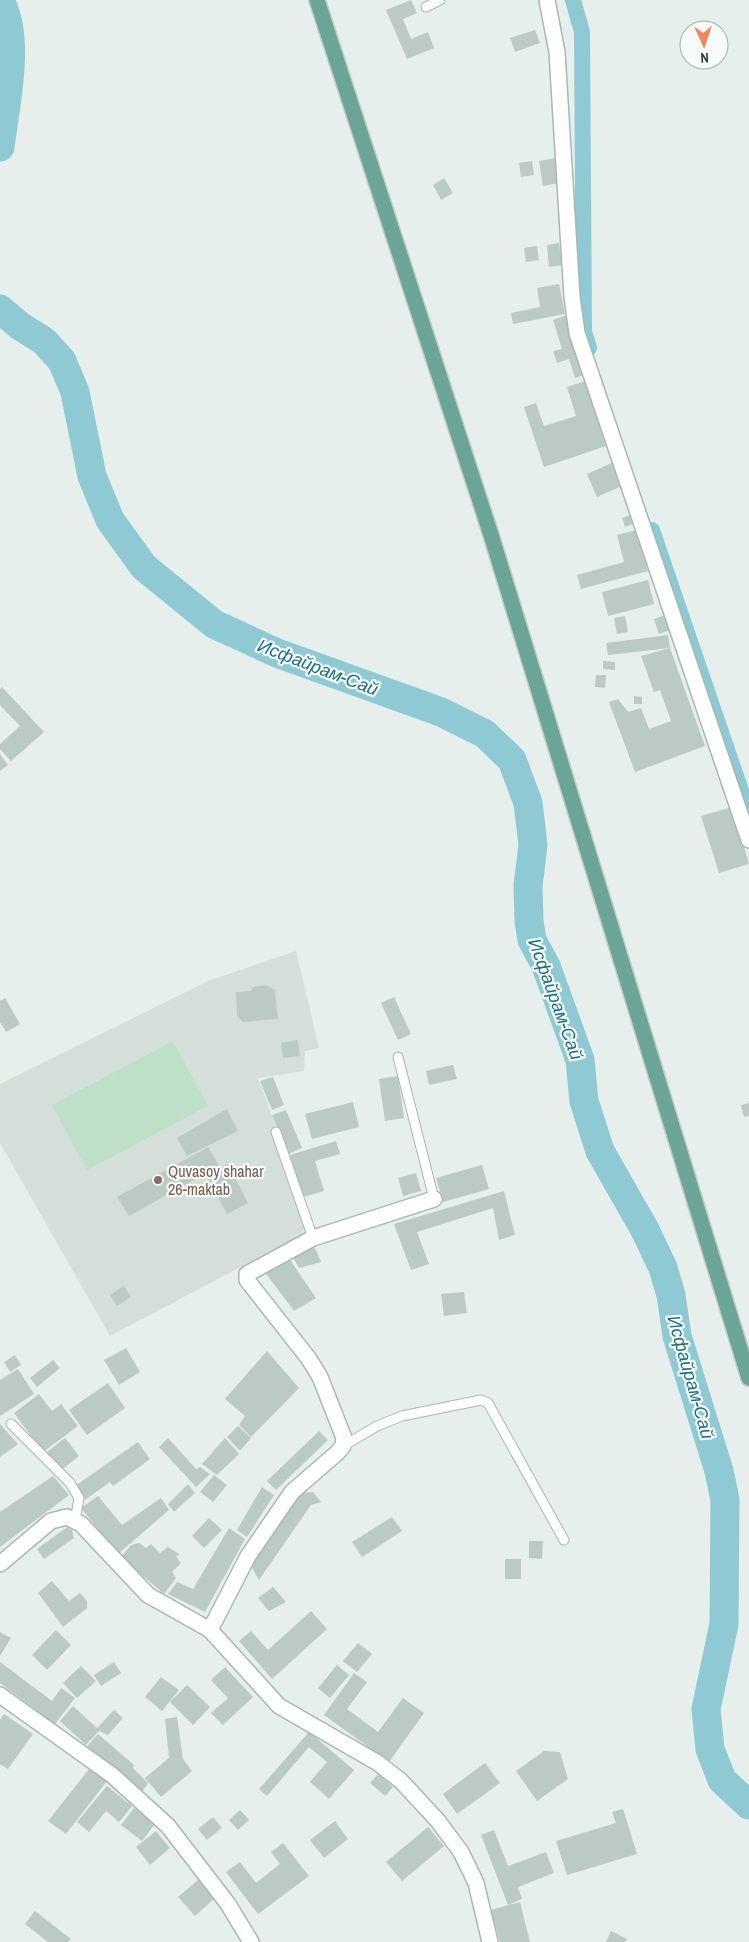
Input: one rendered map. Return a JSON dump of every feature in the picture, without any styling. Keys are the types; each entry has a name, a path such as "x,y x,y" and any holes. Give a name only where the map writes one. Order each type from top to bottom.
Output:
{"main road":[{"path":"318,0 494,548 749,1378"}],"street":[{"path":"547,0 557,52 572,297 577,333 749,840"},
{"path":"210,1630 248,1556 292,1492 343,1446 342,1432 320,1377 309,1359 247,1280 247,1274 256,1267 313,1238 434,1199"},
{"path":"0,1564 51,1521 67,1517 81,1524 148,1595 210,1630 279,1706 378,1763 401,1781 438,1821 461,1852 476,1883 490,1942"},
{"path":"0,1695 112,1775 168,1826 228,1904 251,1942"}],"lane":[{"path":"426,7 440,0"},
{"path":"398,1057 434,1199"},
{"path":"276,1132 313,1238"},
{"path":"343,1446 377,1426 402,1416 481,1400 488,1403 564,1540"},
{"path":"11,1424 70,1483 78,1498 75,1521"}],"shaded area":[{"name":"Quvasoy shahar 26-maktab","path":"296,951 319,1048 305,1051 304,1071 258,1078 309,1217 301,1235 110,1336 0,1143 0,1084 208,981"}],"green space":[{"path":"173,1041 208,1106 87,1170 52,1105"}],"building":[{"path":"411,0 417,13 403,19 411,39 428,32 434,48 407,59 386,10"},
{"path":"535,30 540,43 515,52 510,38"},
{"path":"555,158 559,183 543,186 539,161"},
{"path":"532,161 534,175 521,177 519,163"},
{"path":"444,178 453,193 441,200 433,185"},
{"path":"559,243 562,265 549,267 547,245"},
{"path":"537,246 539,260 526,262 524,248"},
{"path":"559,284 565,314 513,324 511,313 540,307 537,288"},
{"path":"567,315 587,374 575,378 569,359 557,363 553,351 562,349 553,320"},
{"path":"585,381 606,446 544,467 524,407 536,403 544,426 576,416 567,387"},
{"path":"614,462 624,485 597,497 587,474"},
{"path":"630,515 633,524 625,527 622,518"},
{"path":"636,530 648,571 581,589 577,575 624,562 617,535"},
{"path":"648,580 654,604 608,616 602,592"},
{"path":"665,615 670,630 659,634 654,619"},
{"path":"625,616 628,632 617,634 614,618"},
{"path":"668,635 670,648 608,655 606,643"},
{"path":"670,648 705,746 635,772 609,702 618,699 628,712 641,708 649,729 671,721 660,690 654,692 641,656"},
{"path":"603,661 615,662 615,670 603,669"},
{"path":"596,675 606,675 605,688 595,687"},
{"path":"2,687 44,732 11,761 0,749 0,744 20,726 0,705 0,689"},
{"path":"634,696 642,697 642,704 634,704"},
{"path":"0,754 8,765 0,771"},
{"path":"732,807 749,864 719,873 701,816"},
{"path":"266,985 275,990 278,1019 243,1022 237,1016 236,992 251,991 253,987"},
{"path":"394,997 411,1034 398,1040 381,1003"},
{"path":"5,998 20,1024 6,1032 0,1022 0,1001"},
{"path":"298,1040 300,1056 283,1058 281,1043"},
{"path":"453,1065 457,1079 429,1085 426,1071"},
{"path":"398,1076 404,1118 385,1121 379,1079"},
{"path":"273,1077 284,1105 272,1110 260,1081"},
{"path":"353,1102 359,1127 312,1139 305,1114"},
{"path":"749,1103 749,1116 744,1117 741,1105"},
{"path":"227,1109 238,1131 187,1156 177,1138"},
{"path":"286,1110 302,1148 288,1154 272,1115"},
{"path":"336,1141 340,1154 315,1161 324,1191 303,1197 290,1155"},
{"path":"208,1147 219,1166 129,1216 117,1197"},
{"path":"228,1164 248,1203 227,1214 206,1175"},
{"path":"482,1165 489,1189 443,1202 436,1178"},
{"path":"416,1173 421,1191 403,1196 398,1178"},
{"path":"504,1191 515,1235 499,1240 493,1208 417,1232 429,1264 411,1270 394,1224"},
{"path":"315,1248 321,1262 299,1268 292,1255"},
{"path":"288,1257 316,1298 294,1311 264,1271"},
{"path":"124,1286 131,1297 117,1306 110,1295"},
{"path":"464,1292 467,1313 444,1316 441,1294"},
{"path":"126,1348 140,1372 119,1385 104,1360"},
{"path":"267,1351 299,1388 251,1437 239,1425 245,1416 225,1399"},
{"path":"15,1355 21,1365 10,1372 4,1362"},
{"path":"53,1360 60,1368 37,1387 30,1378"},
{"path":"18,1369 34,1394 0,1416 0,1380"},
{"path":"108,1383 125,1408 87,1435 69,1410"},
{"path":"39,1394 52,1411 61,1404 78,1426 43,1452 14,1413"},
{"path":"0,1424 18,1444 0,1457"},
{"path":"238,1426 251,1438 240,1451 227,1437"},
{"path":"319,1431 328,1440 276,1490 267,1481"},
{"path":"65,1438 79,1456 61,1470 47,1452"},
{"path":"168,1438 196,1469 200,1467 210,1474 196,1487 159,1447"},
{"path":"225,1438 239,1454 217,1475 202,1464"},
{"path":"138,1442 150,1459 113,1486 110,1482 85,1500 75,1486"},
{"path":"214,1475 227,1485 213,1502 200,1492"},
{"path":"53,1476 69,1495 0,1547 0,1512"},
{"path":"188,1484 195,1493 174,1512 168,1504"},
{"path":"262,1487 274,1495 247,1537 237,1530"},
{"path":"313,1492 321,1502 311,1505 259,1580 251,1566 301,1493"},
{"path":"98,1496 122,1525 161,1498 169,1510 118,1554 81,1508"},
{"path":"392,1517 402,1531 362,1557 352,1542"},
{"path":"209,1518 222,1530 204,1548 192,1536"},
{"path":"67,1527 72,1530 74,1538 44,1559 37,1549"},
{"path":"229,1528 245,1539 205,1612 168,1594 177,1582 193,1589"},
{"path":"529,1541 543,1541 542,1559 529,1558"},
{"path":"139,1543 146,1548 151,1544 160,1553 168,1547 179,1554 176,1557 181,1563 172,1572 176,1578 164,1594 121,1557 131,1545"},
{"path":"505,1559 521,1559 521,1579 505,1579"},
{"path":"52,1581 69,1601 80,1593 87,1601 87,1608 63,1627 38,1593"},
{"path":"273,1587 286,1602 269,1611 258,1598"},
{"path":"311,1611 327,1629 272,1679 239,1641 251,1631 268,1650"},
{"path":"56,1630 71,1645 47,1670 32,1655"},
{"path":"0,1632 11,1638 0,1656"},
{"path":"358,1643 372,1654 357,1672 343,1661"},
{"path":"0,1662 52,1701 61,1688 75,1698 55,1724 0,1683"},
{"path":"114,1662 121,1673 101,1686 94,1675"},
{"path":"337,1665 349,1675 330,1698 318,1688"},
{"path":"81,1666 96,1681 77,1698 63,1683"},
{"path":"225,1667 253,1697 223,1725 211,1713 228,1698 211,1680"},
{"path":"354,1673 367,1682 347,1709 378,1732 403,1698 424,1713 389,1762 324,1715"},
{"path":"161,1677 179,1690 162,1711 145,1697"},
{"path":"187,1685 210,1707 193,1725 170,1702"},
{"path":"73,1706 97,1728 114,1710 123,1718 108,1735 99,1731 86,1745 60,1721"},
{"path":"4,1714 33,1734 8,1769 0,1764 0,1720"},
{"path":"177,1717 183,1759 192,1771 161,1797 145,1778 169,1758 165,1719"},
{"path":"309,1732 354,1770 329,1799 310,1782 327,1762 309,1747 267,1796 259,1789"},
{"path":"98,1734 134,1765 133,1768 148,1783 139,1796 85,1749"},
{"path":"544,1751 560,1752 568,1779 537,1801 516,1771"},
{"path":"485,1763 500,1783 457,1814 443,1794"},
{"path":"90,1768 107,1781 66,1834 48,1821"},
{"path":"378,1774 393,1787 385,1796 370,1783"},
{"path":"107,1786 132,1806 119,1822 106,1811 89,1832 77,1822"},
{"path":"134,1808 155,1824 142,1841 121,1825"},
{"path":"623,1809 637,1854 567,1875 556,1841 616,1823 612,1812"},
{"path":"240,1810 249,1820 238,1830 229,1820"},
{"path":"213,1817 222,1828 207,1840 198,1829"},
{"path":"335,1821 348,1839 324,1858 310,1840"},
{"path":"428,1827 444,1846 402,1881 386,1862"},
{"path":"494,1830 508,1866 546,1852 554,1873 518,1887 522,1899 508,1905 481,1835"},
{"path":"156,1831 170,1848 150,1865 136,1847"},
{"path":"283,1843 309,1876 258,1914 226,1872 240,1862 256,1883 280,1864 271,1852"},
{"path":"198,1880 215,1898 195,1916 178,1897"},
{"path":"520,1902 530,1942 500,1942 491,1910"},
{"path":"35,1911 71,1939 68,1942 48,1942 25,1924"},
{"path":"611,1931 627,1939 625,1942 606,1942"}],"waterway":[{"path":"573,0 582,32 584,332 589,348"},
{"name":"Исфайрам-Сай","path":"0,1 10,34 11,53 8,93 0,147"},
{"name":"Исфайрам-Сай","path":"0,309 20,326 44,341 62,361 75,392 92,476 110,520 144,567 214,624 277,653 441,712 485,734 512,760 528,803 533,845 528,886 529,921 532,940 546,966 580,1060 584,1101 600,1151 645,1230 663,1268 671,1295 677,1336 719,1471 725,1500 724,1624 706,1709 710,1749 722,1780 749,1805"},
{"path":"652,530 749,814"}],"place":[{"name":"Quvasoy shahar 26-maktab","path":"158,1180"}]}
